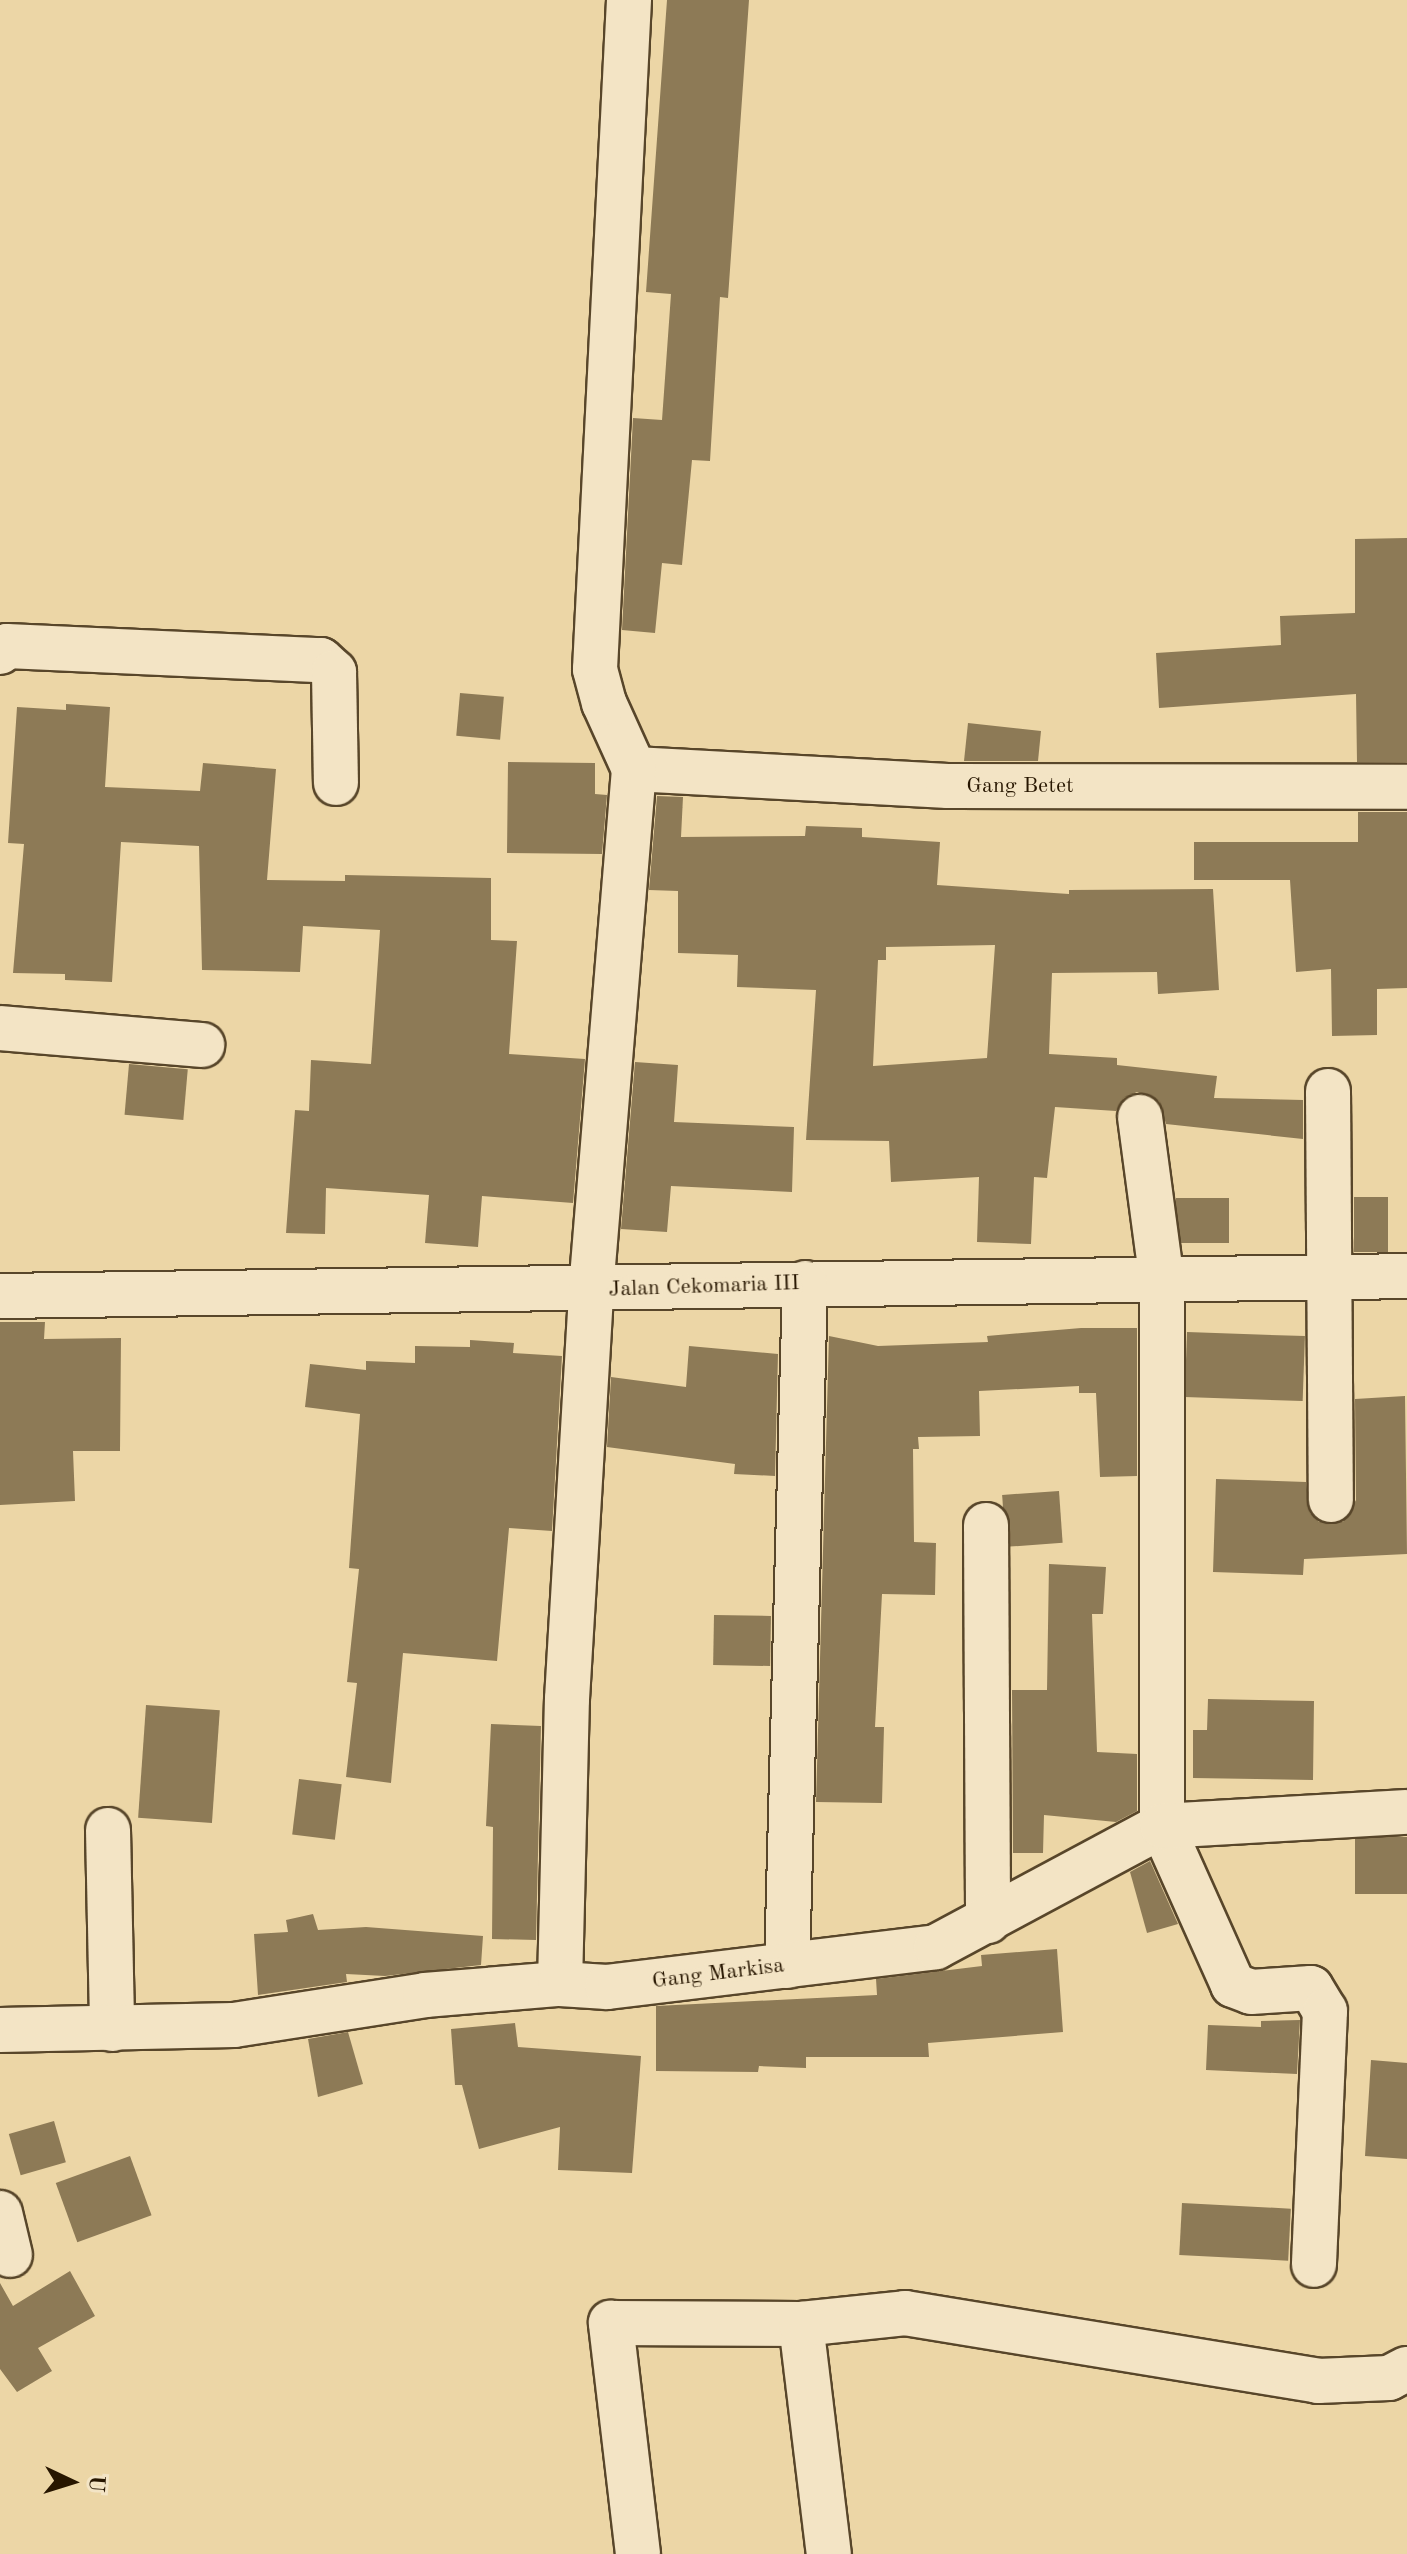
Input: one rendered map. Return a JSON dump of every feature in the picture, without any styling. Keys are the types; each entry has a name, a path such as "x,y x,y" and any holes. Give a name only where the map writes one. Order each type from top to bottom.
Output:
{"street":[{"path":"560,1984 567,1699 591,1290 634,769 604,703 595,669 629,0"},
{"path":"0,652 7,646 321,660 334,672 336,783"},
{"name":"Gang Betet","path":"634,769 948,786 1407,787"},
{"path":"0,1028 202,1045"},
{"path":"1328,1091 1331,1500"},
{"path":"1140,1117 1162,1282 1162,1826 1233,1985 1251,1992 1311,1988 1325,2011 1314,2265"},
{"name":"Jalan Cekomaria III","path":"0,1296 591,1290 805,1283 1162,1282 1328,1274 1407,1276"},
{"path":"787,1966 805,1283"},
{"path":"986,1525 988,1921"},
{"name":"Gang Markisa","path":"0,2030 234,2025 425,1995 560,1984 607,1987 936,1947 1162,1826 1407,1812"},
{"path":"108,1830 112,2029"},
{"path":"0,2213 10,2255"},
{"path":"638,2554 611,2323 801,2324 905,2313 1318,2381 1389,2378 1407,2369"},
{"path":"801,2324 829,2554"}],"building":[{"path":"667,0 749,0 728,298 720,297 710,461 692,460 682,565 662,563 655,633 622,630 633,418 662,420 671,294 646,292"},
{"path":"1407,538 1407,762 1357,762 1356,694 1159,708 1156,653 1281,645 1280,616 1355,613 1355,539"},
{"path":"460,693 504,697 500,740 456,736"},
{"path":"66,704 110,707 105,787 200,791 203,763 276,769 267,880 345,881 345,875 491,878 491,940 517,941 509,1054 585,1059 573,1203 482,1196 478,1247 425,1243 429,1195 326,1188 325,1234 286,1233 295,1110 309,1111 311,1060 371,1064 380,930 303,926 300,972 202,970 199,846 121,842 112,982 65,980 65,974 13,973 24,844 8,843 17,707 66,710"},
{"path":"968,723 1041,731 1038,761 964,761"},
{"path":"508,762 595,763 595,794 607,795 602,854 507,853"},
{"path":"657,796 683,797 681,837 805,836 806,826 862,828 862,837 940,842 937,885 1069,894 1069,890 1213,889 1219,990 1158,994 1157,972 1052,973 1049,1054 1117,1058 1117,1065 1217,1076 1214,1098 1303,1100 1303,1139 1166,1124 1159,1101 1137,1092 1124,1098 1116,1111 1055,1107 1047,1178 1034,1177 1031,1244 977,1242 979,1177 891,1182 889,1141 806,1140 816,990 737,987 738,955 678,953 678,891 649,890","holes":["995,945 987,1058 873,1066 878,960 886,960 886,947"]},
{"path":"1358,812 1407,812 1407,988 1377,989 1377,1035 1332,1036 1331,969 1296,972 1290,880 1194,880 1194,842 1358,842"},
{"path":"635,1062 678,1065 674,1122 794,1127 792,1192 671,1186 667,1232 621,1229"},
{"path":"129,1064 188,1069 183,1120 125,1115"},
{"path":"1354,1197 1388,1197 1388,1252 1354,1252"},
{"path":"1176,1198 1229,1198 1229,1243 1176,1243"},
{"path":"0,1322 45,1322 44,1339 121,1338 120,1451 73,1451 75,1501 0,1505"},
{"path":"1081,1328 1137,1328 1137,1476 1100,1477 1096,1393 1079,1393 1079,1386 979,1391 980,1436 918,1437 919,1449 913,1449 914,1542 936,1543 935,1595 882,1594 875,1727 884,1727 882,1803 816,1802 829,1336 878,1346 988,1342 987,1336"},
{"path":"1187,1332 1305,1336 1303,1401 1185,1397"},
{"path":"470,1340 514,1343 513,1353 562,1356 552,1531 509,1528 497,1661 403,1653 391,1783 346,1777 357,1683 347,1682 359,1569 349,1568 360,1414 305,1407 310,1364 366,1370 366,1361 415,1363 415,1346 470,1347"},
{"path":"689,1346 778,1354 775,1476 734,1474 735,1464 607,1447 611,1377 686,1387"},
{"path":"1405,1396 1407,1554 1304,1559 1303,1575 1213,1572 1216,1479 1306,1482 1310,1513 1319,1522 1343,1522 1356,1500 1355,1399"},
{"path":"1059,1491 1063,1543 1006,1547 1002,1495"},
{"path":"1049,1564 1106,1567 1103,1614 1092,1614 1097,1752 1137,1754 1137,1811 1116,1822 1044,1815 1043,1853 1013,1853 1012,1690 1047,1690"},
{"path":"714,1615 771,1616 770,1666 713,1665"},
{"path":"1208,1699 1314,1701 1313,1780 1193,1778 1193,1730 1207,1730"},
{"path":"146,1705 220,1710 212,1823 138,1818"},
{"path":"491,1724 541,1726 536,1940 492,1939 493,1827 486,1826"},
{"path":"299,1779 342,1784 335,1840 292,1835"},
{"path":"1355,1837 1407,1837 1407,1894 1355,1894"},
{"path":"1150,1861 1178,1924 1147,1933 1130,1872"},
{"path":"313,1914 318,1930 366,1927 483,1936 481,1965 385,1976 346,1974 347,1982 258,1995 254,1934 288,1932 286,1920"},
{"path":"1057,1949 1063,2032 928,2043 929,2057 806,2057 806,2068 759,2066 758,2072 656,2071 656,2006 877,1995 876,1979 982,1966 981,1955"},
{"path":"1300,2020 1297,2074 1206,2070 1208,2025 1261,2027 1261,2021"},
{"path":"515,2023 518,2047 641,2056 632,2173 558,2170 560,2127 479,2149 462,2085 455,2085 451,2029"},
{"path":"348,2032 363,2084 318,2097 308,2039"},
{"path":"1371,2060 1407,2063 1407,2159 1365,2156"},
{"path":"54,2121 66,2162 21,2175 9,2134"},
{"path":"130,2156 152,2215 77,2242 56,2183"},
{"path":"1182,2203 1291,2209 1288,2261 1179,2255"},
{"path":"70,2271 95,2316 38,2348 52,2371 17,2392 0,2369 0,2283 13,2306"}]}
